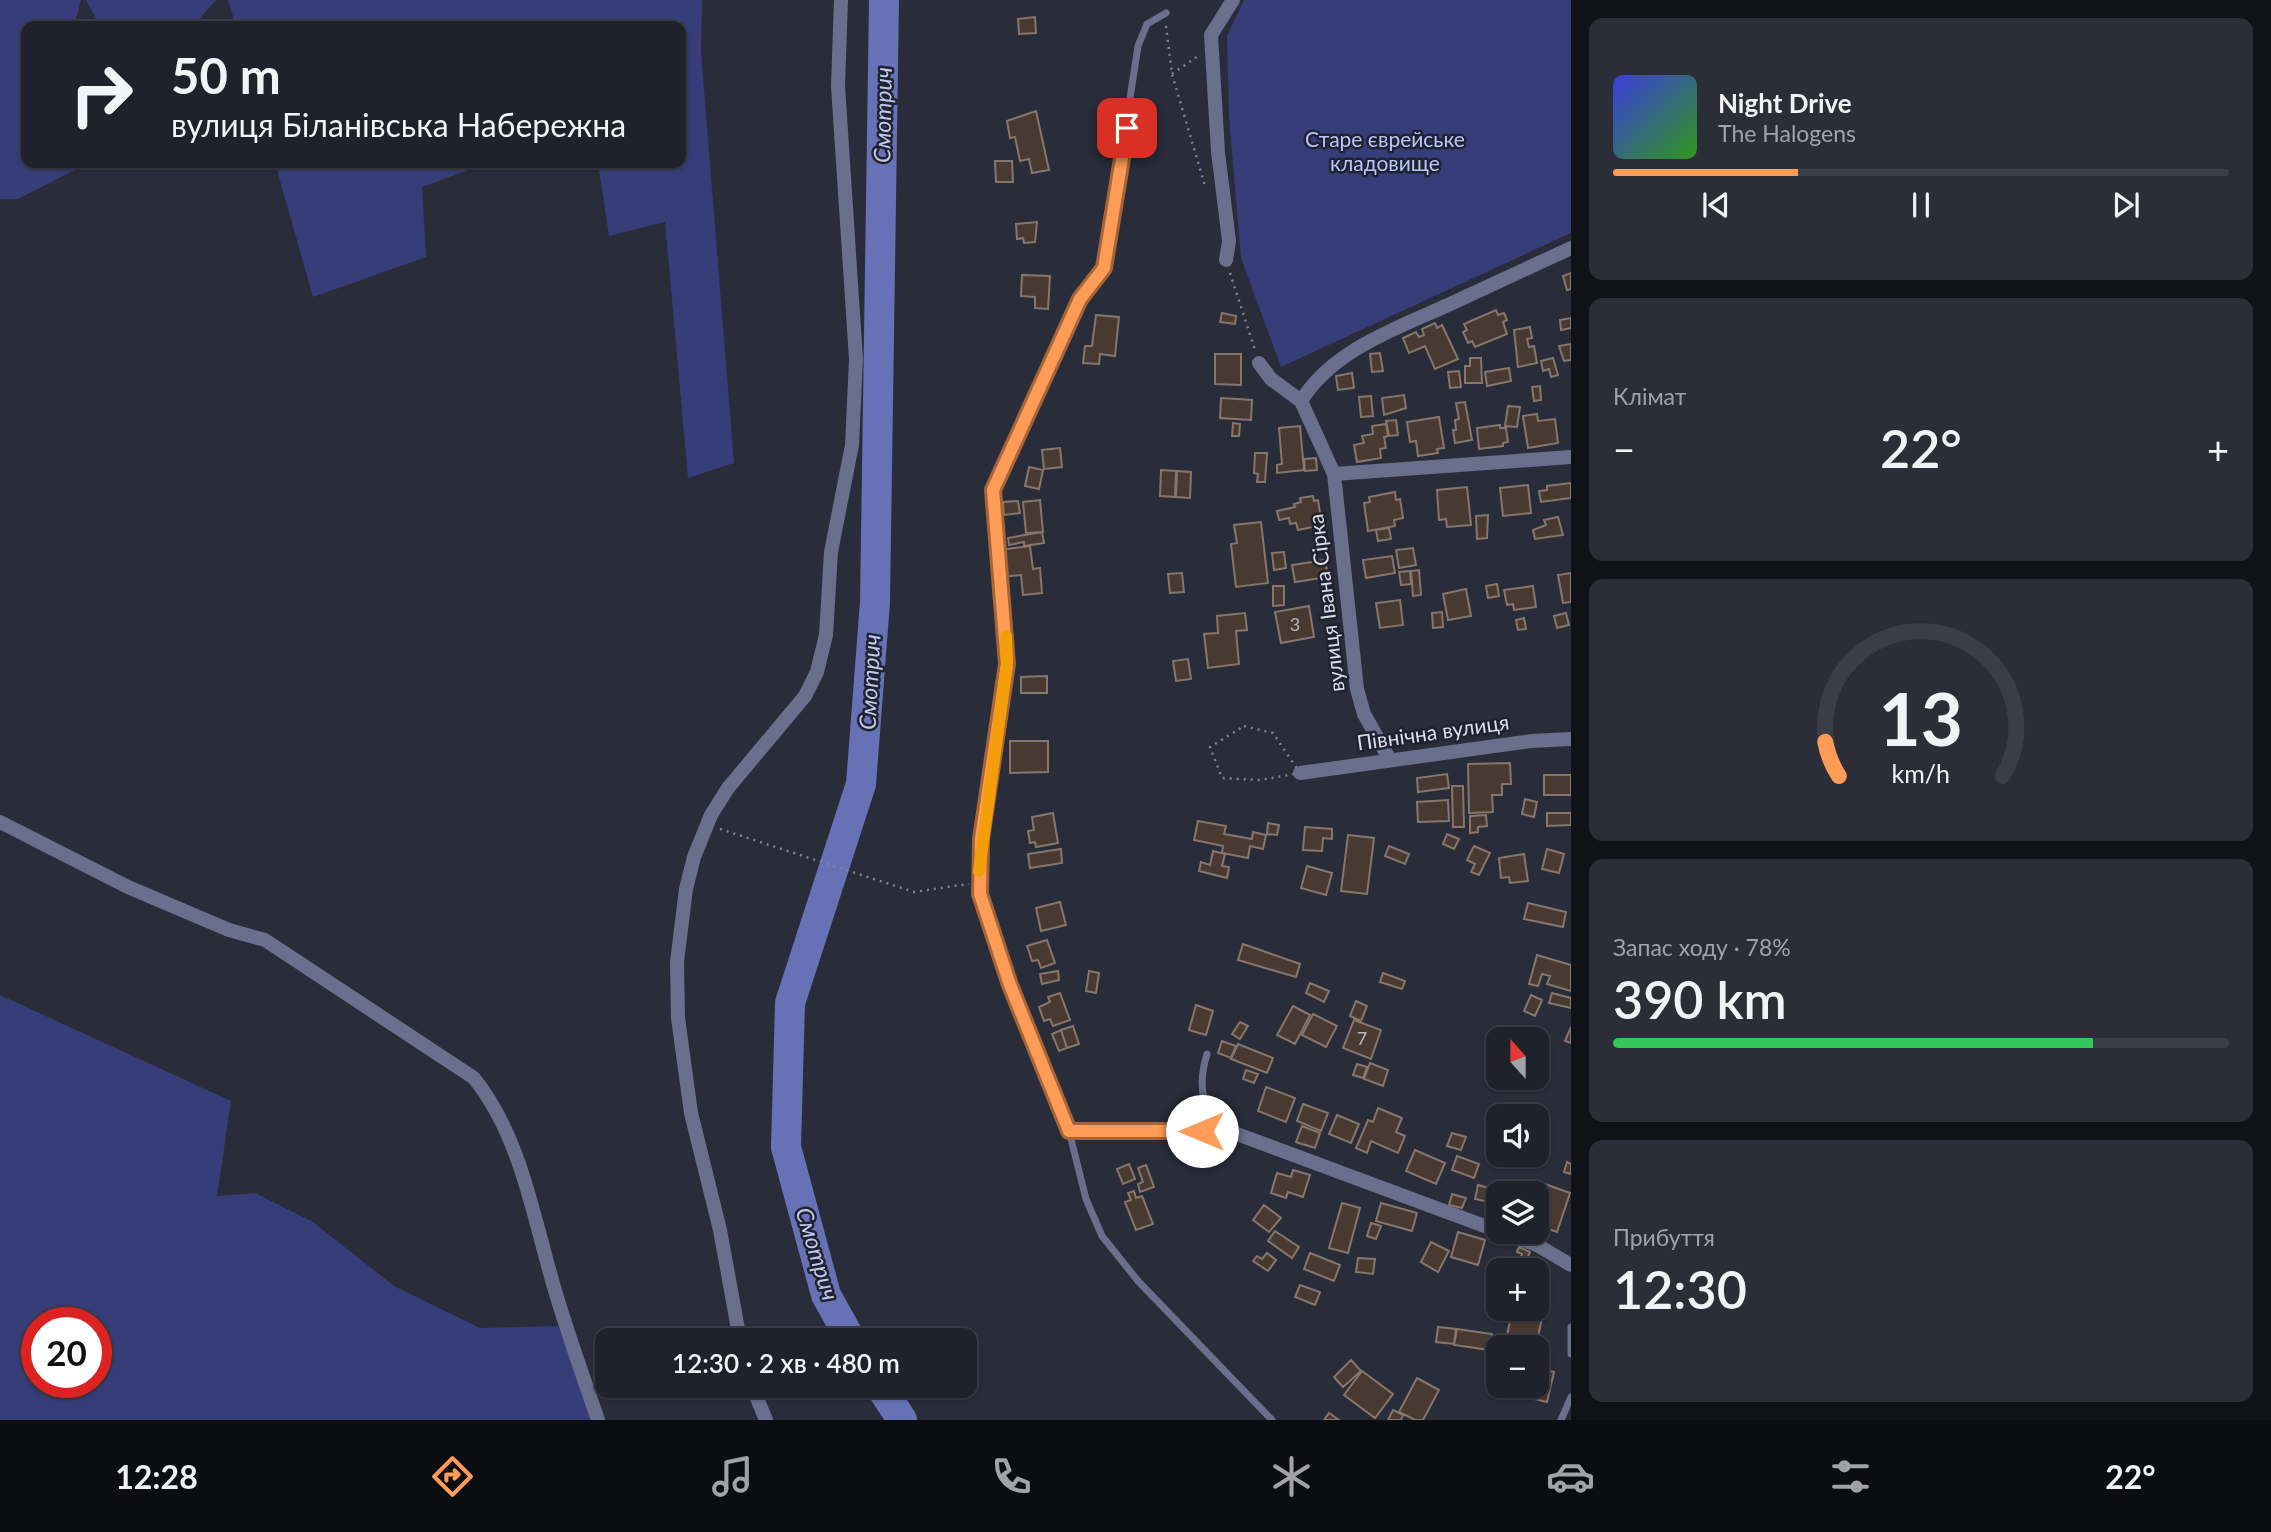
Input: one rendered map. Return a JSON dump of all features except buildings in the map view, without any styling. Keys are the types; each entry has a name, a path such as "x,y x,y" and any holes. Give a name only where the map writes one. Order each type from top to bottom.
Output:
{"street":[{"path":"738,1328 720,1230 691,1114 678,1018 677,962 686,889 694,857 707,825 728,788 805,696 817,673 825,635 831,552 852,445 856,359 838,86 841,0"},
{"path":"1226,260 1229,241 1218,152 1211,35 1233,0"},
{"path":"1259,363 1270,379 1301,401 1312,382 1366,342 1571,248"},
{"name":"вулиця Івана Сірка","path":"1301,401 1334,474 1357,689 1368,723 1390,760"},
{"path":"1334,474 1571,457"},
{"name":"Північна вулиця","path":"1300,773 1531,741 1571,739"},
{"path":"0,822 128,887 229,930 265,940 474,1079 495,1105 512,1142 556,1294 598,1420"},
{"path":"1229,1131 1486,1226"},
{"path":"1533,1244 1571,1265"},
{"path":"757,1398 766,1420"}],"lane":[{"path":"1166,13 1147,24 1138,46 1104,268 1080,299 993,490 1007,664 981,839 979,882 985,911 1010,985 1069,1131 1086,1199 1108,1246 1272,1420"},
{"path":"1207,1055 1202,1077 1206,1108 1219,1125 1229,1131"},
{"path":"1069,1131 1229,1131"},
{"path":"1571,1327 1571,1354"},
{"path":"1561,1420 1571,1397"}],"path":[{"path":"1172,74 1192,62 1211,35"},
{"path":"1244,726 1273,733 1300,773 1260,780 1222,778 1210,747 1244,726"},
{"path":"707,825 914,892 979,882"}],"green space":[{"path":"0,0 81,0 75,21 21,21 21,168 79,168 18,199 0,199"},
{"path":"86,0 216,0 197,21 97,21"},
{"path":"228,0 702,0 701,52 734,463 688,478 665,222 609,236 599,168 686,168 686,21 234,21"},
{"name":"Старе єврейське кладовище","path":"1244,0 1571,0 1571,233 1281,367 1241,258 1229,117 1227,36"},
{"path":"276,168 473,168 422,187 426,257 313,297"},
{"path":"0,995 231,1101 217,1196 255,1193 313,1222 394,1286 480,1328 558,1326 595,1420 0,1420"}],"waterway":[{"name":"Смотрич","path":"844,1328 826,1295 786,1147 790,1003 861,784 875,602 884,0"},
{"name":"Смотрич","path":"888,1398 902,1420"}],"slow traffic":[{"path":"979,871 981,839 994,766 1007,664 1006,636"}],"route":[{"path":"1127,128 1104,268 1080,299 993,490 994,527 1008,652 994,766 981,839 980,894 1010,985 1069,1131 1202,1131"}]}
